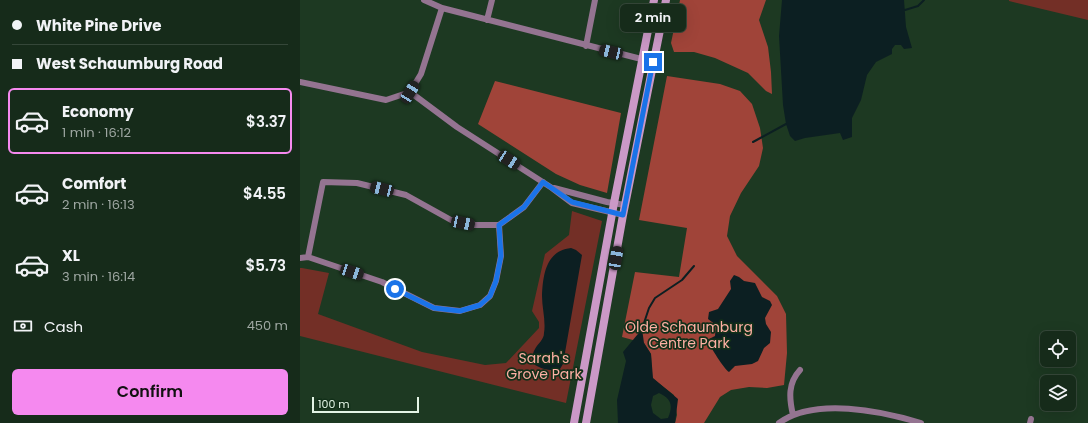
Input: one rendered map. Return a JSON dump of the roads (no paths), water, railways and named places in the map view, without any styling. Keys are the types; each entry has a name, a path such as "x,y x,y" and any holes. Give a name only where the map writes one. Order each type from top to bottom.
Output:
{"main road":[{"path":"574,423 612,213 654,0"},
{"path":"586,423 623,215 666,0"}],"street":[{"path":"424,0 442,8 653,62"},
{"path":"487,20 492,0"},
{"path":"586,46 595,0"},
{"path":"300,82 386,100 410,92 421,74 442,8"},
{"path":"410,92 457,127 572,202 623,215"},
{"path":"308,257 323,182 364,184 406,195 451,220 475,225 499,225 524,207 543,182"},
{"path":"552,188 625,205"},
{"path":"300,258 308,257 382,282 434,308 460,311 480,305 490,296 496,281 501,256 499,225"},
{"path":"793,415 790,404 791,385 794,376 800,370"},
{"path":"779,423 800,412 833,408 848,408 894,415 921,423"}],"water":[{"path":"782,0 904,0 906,27 912,48 904,49 901,45 895,45 892,49 892,54 876,62 867,75 861,100 852,118 852,137 843,140 840,133 805,138 795,141 790,136 786,124 783,105 779,36"},
{"path":"571,248 582,255 563,364 560,369 547,370 535,365 532,358 534,350 544,335 545,324 542,296 543,280 551,259 563,250"},
{"path":"734,275 744,281 755,283 762,297 770,301 772,305 765,318 766,324 771,332 770,343 764,348 758,361 752,364 735,366 729,372 707,340 715,336 716,325 708,319 709,312 718,309 731,289 730,281"},
{"path":"642,329 644,343 651,354 653,378 678,399 675,423 618,423 617,400 626,361 623,352","holes":["659,393 669,400 671,410 668,418 661,419 653,413 651,405 653,396"]}],"waterway":[{"path":"905,10 918,6 924,0"},
{"path":"753,142 786,124"},
{"path":"642,329 649,308 655,298 682,280 694,266"}],"park label":[{"name":"Olde Schaumburg Centre Park","path":"689,336"},
{"name":"Sarah's Grove Park","path":"544,366"}]}
